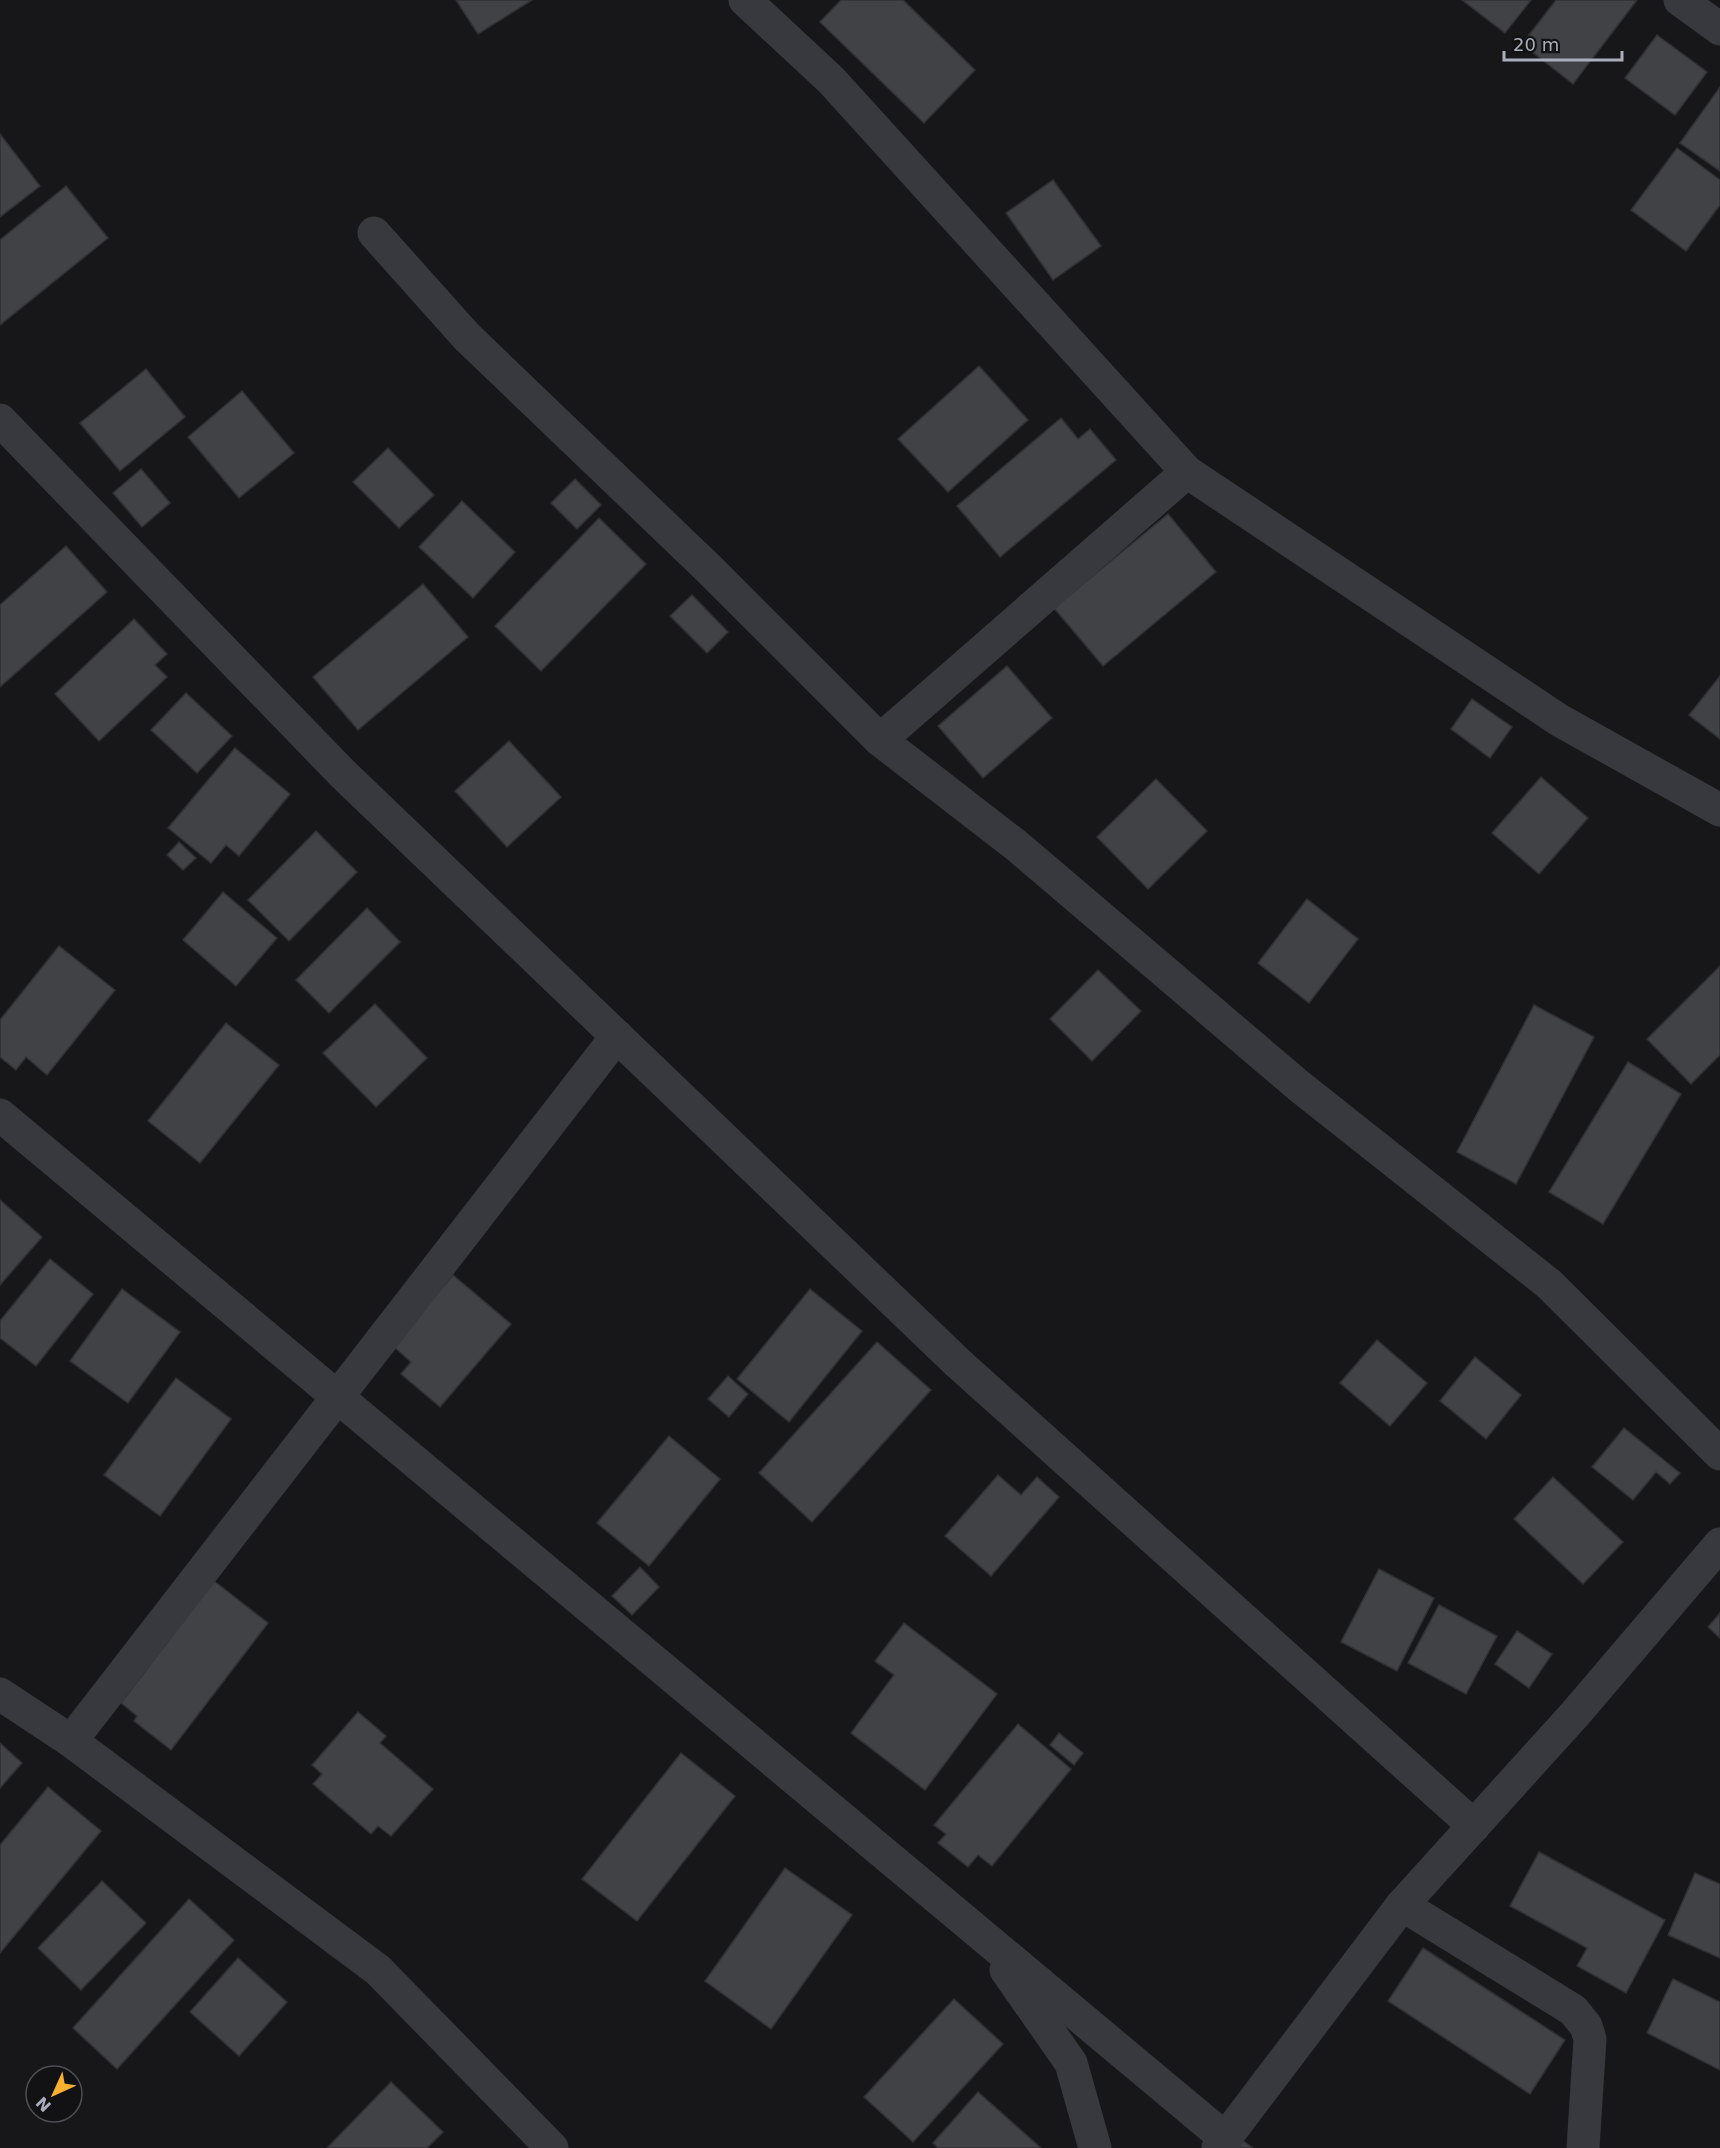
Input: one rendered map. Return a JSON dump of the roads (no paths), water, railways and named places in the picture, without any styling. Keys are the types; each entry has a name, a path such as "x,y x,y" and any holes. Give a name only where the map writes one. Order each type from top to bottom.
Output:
{"street":[{"path":"745,0 831,80 1187,472 1559,720 1720,810"},
{"path":"1680,0 1720,30"},
{"path":"374,233 467,337 709,569 880,740 1017,846 1299,1086 1549,1284 1720,1454"},
{"path":"0,420 343,774 958,1363 1474,1826"},
{"path":"880,740 1187,472"},
{"path":"71,1741 617,1036"},
{"path":"0,1115 980,1934 1222,2143 1402,1905 1575,1714 1720,1544"},
{"path":"0,1694 71,1741 378,1970 552,2148"},
{"path":"1402,1905 1573,2010 1586,2026 1590,2039 1583,2148"},
{"path":"980,1934 1071,2062 1095,2148"}]}
